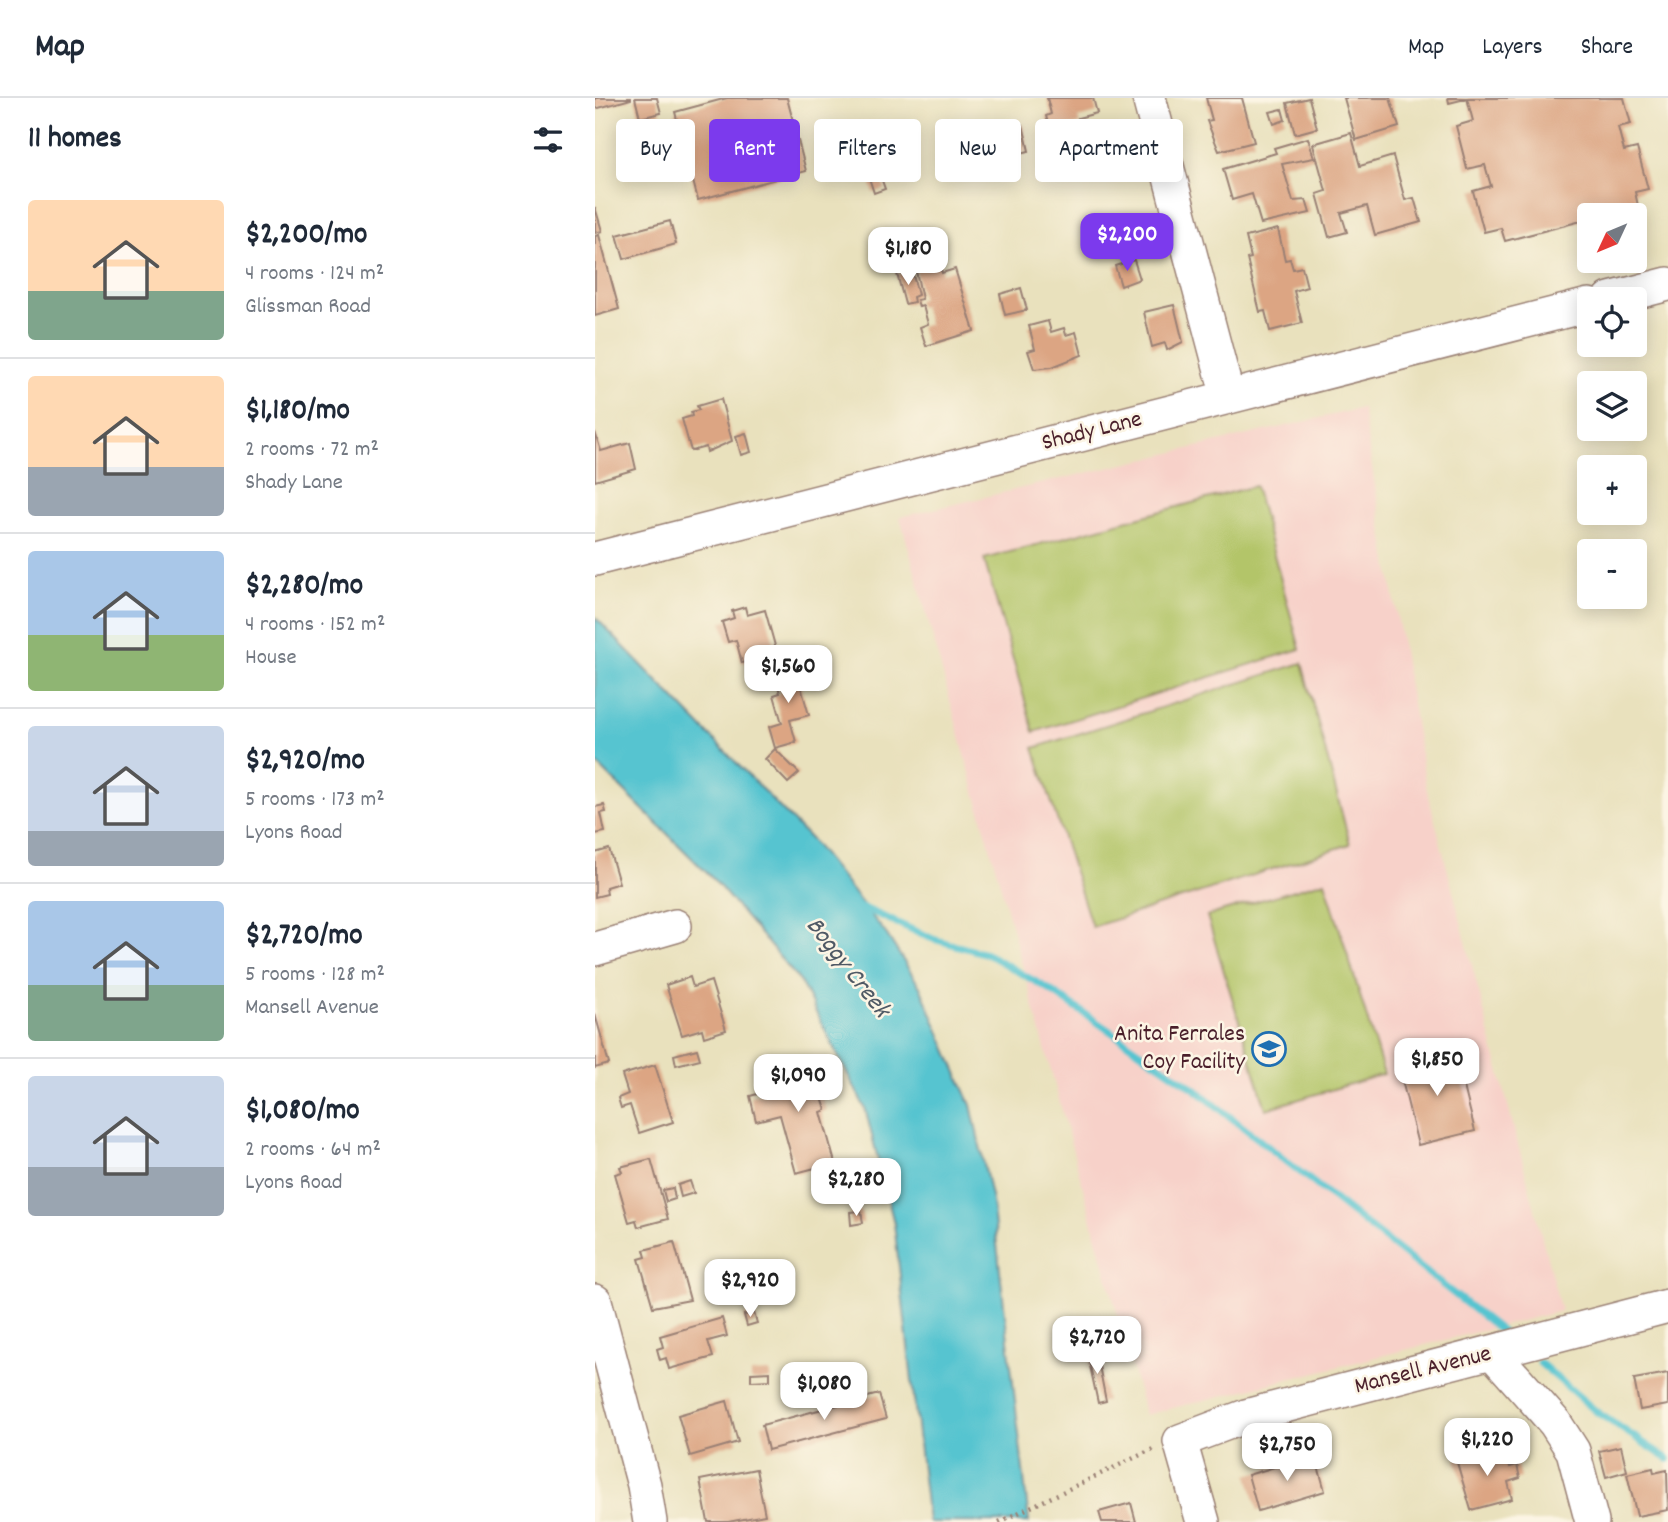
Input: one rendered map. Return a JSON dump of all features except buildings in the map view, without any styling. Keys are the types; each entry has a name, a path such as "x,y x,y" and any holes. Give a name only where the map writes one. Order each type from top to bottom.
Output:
{"street":[{"path":"1149,98 1228,397"},
{"path":"1647,289 1668,284"},
{"name":"Shady Lane","path":"595,559 1577,308"},
{"path":"595,949 675,926"},
{"name":"Mansell Avenue","path":"1180,1441 1246,1416 1668,1306"},
{"path":"598,1320 642,1475 650,1522"},
{"path":"1493,1353 1555,1423 1573,1451 1592,1522"},
{"path":"1180,1441 1203,1522"}],"path":[{"path":"999,1522 1163,1444 1180,1441"}],"shaded area":[{"name":"Anita Ferrales Coy Facility","path":"1362,408 1426,786 1561,1311 1145,1415 900,517"}],"green space":[{"path":"1255,486 1300,649 1034,732 984,559"},
{"path":"1302,663 1350,844 1092,927 1034,748"},
{"path":"1325,881 1384,1074 1266,1109 1207,916"}],"water":[{"name":"Boggy Creek","path":"595,617 812,841 887,935 920,987 971,1105 992,1201 1029,1522 928,1522 894,1223 865,1108 800,981 715,881 595,762"}],"waterway":[{"path":"859,906 933,939 987,954 1047,988 1195,1089 1502,1332"},
{"path":"1540,1363 1598,1413 1668,1459"}],"place":[{"name":"Anita Ferrales Coy Facility","path":"1269,1049"}]}
